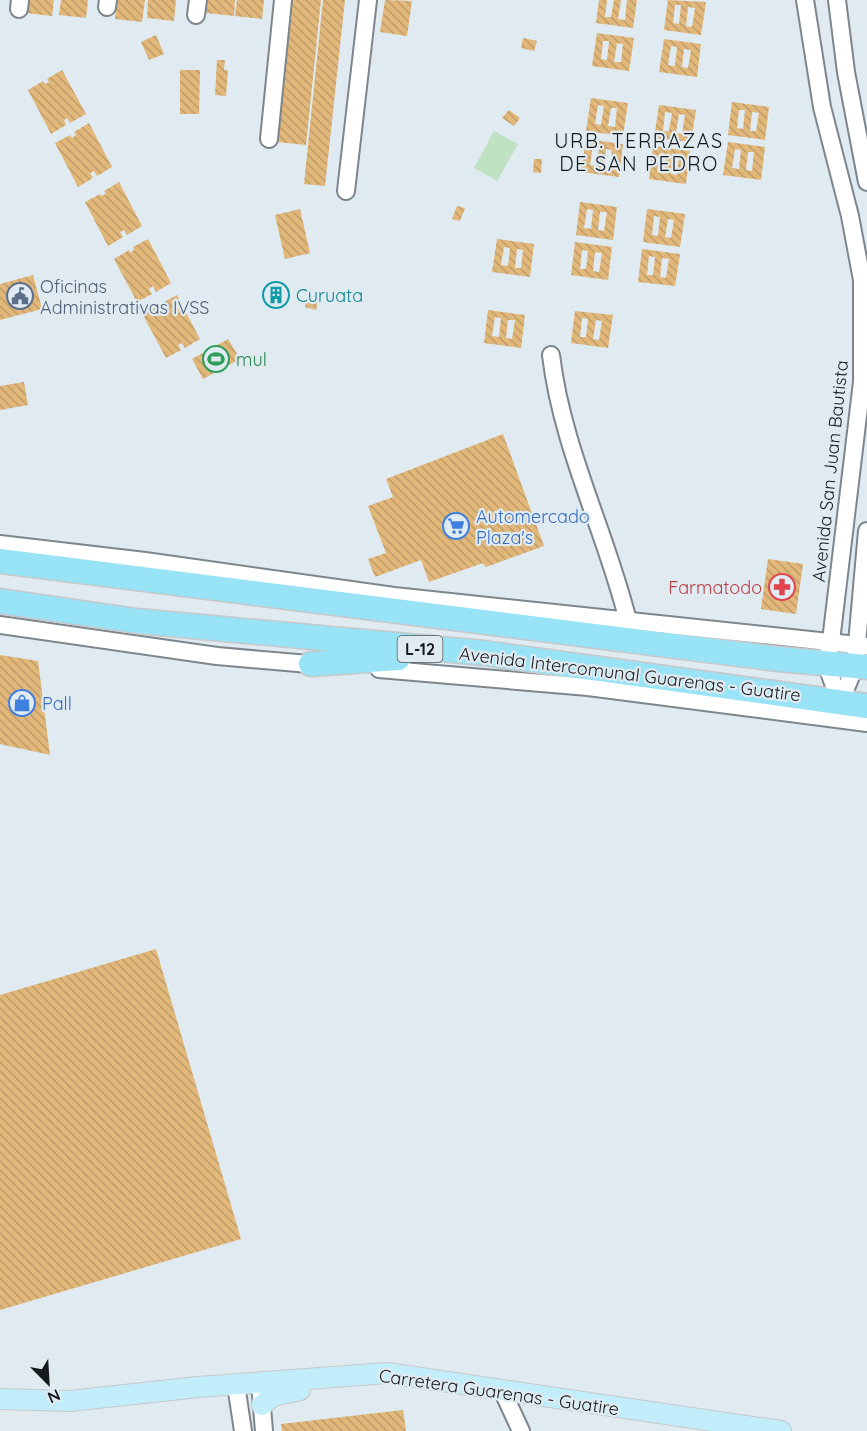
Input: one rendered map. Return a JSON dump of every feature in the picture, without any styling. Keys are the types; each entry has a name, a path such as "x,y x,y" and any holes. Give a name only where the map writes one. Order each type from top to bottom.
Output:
{"highway":[{"name":"Avenida Intercomunal Guarenas - Guatire","path":"0,561 861,656"},
{"name":"Avenida Intercomunal Guarenas - Guatire","path":"0,601 137,621 484,653 867,706"},
{"path":"311,664 484,653"}],"main road":[{"name":"Carretera Guarenas - Guatire","path":"0,1399 70,1401 387,1373 781,1431"},
{"path":"262,1405 273,1396 312,1387 332,1377"}],"street":[{"path":"269,139 283,0"},
{"path":"346,191 368,0"},
{"name":"Avenida San Juan Bautista","path":"805,0 822,107 850,216 862,280 862,382 829,652 840,702"},
{"path":"837,0 846,72 867,182"},
{"path":"551,356 555,386 579,471 618,583 628,621"},
{"path":"840,702 861,656 867,531"},
{"name":"Avenida Intercomunal Guarenas - Guatire","path":"0,544 145,561 221,574 394,596 759,636 829,652"},
{"name":"Avenida Intercomunal Guarenas - Guatire","path":"0,625 217,656 420,671 588,687 867,723"},
{"path":"260,1383 264,1431"},
{"path":"236,1385 243,1431"},
{"path":"502,1390 521,1431"}],"green space":[{"path":"494,131 518,144 497,181 474,168"}],"building":[{"path":"26,0 54,0 52,16 25,13"},
{"path":"61,0 88,0 86,18 59,15"},
{"path":"117,0 145,0 142,22 115,19"},
{"path":"148,0 176,0 174,21 147,18"},
{"path":"208,0 235,0 234,16 206,13"},
{"path":"237,0 264,0 262,19 235,16"},
{"path":"292,0 321,0 306,145 277,142"},
{"path":"323,0 345,0 325,186 304,184"},
{"path":"385,0 412,1 407,36 380,32"},
{"path":"599,0 607,0 605,17 611,17 614,0 621,0 618,19 625,20 627,0 637,0 633,28 596,23"},
{"path":"668,0 706,2 701,35 664,30","holes":["675,5 681,5 679,24 673,23","688,7 695,8 692,27 686,26"]},
{"path":"597,33 634,38 629,71 592,66","holes":["603,41 609,41 607,60 601,59","617,43 623,44 621,62 614,62"]},
{"path":"156,35 164,54 149,60 141,42"},
{"path":"523,38 537,41 534,51 521,48"},
{"path":"664,39 701,44 697,77 659,72","holes":["671,46 677,47 675,66 668,65","684,49 691,50 688,68 682,67"]},
{"path":"217,60 225,60 224,70 228,70 226,96 215,95"},
{"path":"62,70 86,114 70,123 67,118 64,120 66,125 51,134 28,90 43,81 45,84 49,82 47,79"},
{"path":"180,70 200,70 199,114 180,114"},
{"path":"591,98 628,103 623,136 586,131","holes":["598,105 604,106 601,125 595,124","611,108 617,108 615,127 608,126"]},
{"path":"732,102 769,107 765,140 728,135","holes":["739,110 745,110 743,129 737,128","752,112 759,113 756,131 750,131"]},
{"path":"659,105 696,110 691,142 654,138","holes":["665,112 672,113 669,131 663,131","679,114 685,115 682,134 676,133"]},
{"path":"509,110 520,118 514,126 502,118"},
{"path":"89,123 112,167 97,176 94,171 90,173 93,178 78,187 55,143 70,135 72,138 76,135 74,132"},
{"path":"586,139 623,144 619,177 581,172","holes":["593,146 599,147 597,166 590,165","606,149 612,150 610,168 604,167"]},
{"path":"728,142 765,147 761,180 723,175","holes":["735,149 741,150 739,169 732,168","748,152 754,152 752,171 746,170"]},
{"path":"653,146 690,151 686,184 649,179","holes":["660,153 666,154 664,173 657,172","673,156 679,156 677,175 671,174"]},
{"path":"534,159 542,159 541,173 533,172"},
{"path":"119,182 142,226 127,235 124,230 120,232 123,237 108,246 85,202 100,194 101,196 106,194 104,191"},
{"path":"580,202 617,207 613,240 576,235","holes":["587,209 593,210 591,229 584,228","600,212 607,212 604,231 598,230"]},
{"path":"457,206 465,208 460,221 452,219"},
{"path":"300,209 310,253 285,259 275,215"},
{"path":"647,209 685,214 680,247 643,242","holes":["654,216 660,217 658,236 652,235","668,219 674,220 671,238 665,237"]},
{"path":"148,239 171,283 156,292 153,286 149,289 152,294 137,302 114,259 129,250 130,253 134,250 133,247"},
{"path":"497,239 534,244 530,277 492,272","holes":["504,247 510,248 508,266 501,265","517,249 523,250 521,268 515,268"]},
{"path":"575,242 612,247 608,280 571,275","holes":["582,250 588,251 586,269 580,269","595,252 602,253 599,272 593,271"]},
{"path":"642,249 680,254 675,286 638,282","holes":["649,256 655,257 653,275 647,275","662,258 669,259 666,278 660,277"]},
{"name":"Oficinas Administrativas IVSS","path":"33,275 42,309 0,320 0,284"},
{"name":"Curuata","path":"271,290 283,293 281,302 269,300"},
{"path":"177,295 200,339 185,348 182,343 178,345 181,350 166,358 143,315 158,306 159,309 163,307 162,303"},
{"name":"Curuata","path":"307,298 318,301 316,310 305,307"},
{"path":"488,310 525,315 521,348 484,343","holes":["495,317 501,318 499,337 492,336","508,320 515,320 512,339 506,338"]},
{"path":"575,311 613,315 608,348 571,343","holes":["582,318 588,319 586,337 580,337","596,320 602,321 599,340 593,339"]},
{"name":"mul","path":"228,339 240,359 203,379 192,359"},
{"path":"24,382 28,405 0,410 0,386"},
{"name":"Automercado Plaza's","path":"503,434 544,546 486,567 483,563 429,582 421,560 375,577 368,559 386,553 368,506 393,497 386,479"},
{"name":"Farmatodo","path":"768,559 803,564 796,614 761,609"},
{"name":"Pall","path":"0,655 38,661 50,755 0,744"},
{"path":"156,949 241,1239 0,1310 0,995"},
{"path":"403,1410 406,1431 282,1431 281,1424"}],"place":[{"name":"Curuata","path":"276,295"},
{"name":"Oficinas Administrativas IVSS","path":"20,296"},
{"name":"mul","path":"216,359"},
{"name":"Automercado Plaza's","path":"456,526"},
{"name":"Farmatodo","path":"782,587"},
{"name":"Pall","path":"22,703"}],"district":[{"name":"URB. TERRAZAS DE SAN PEDRO","path":"639,152"}]}
